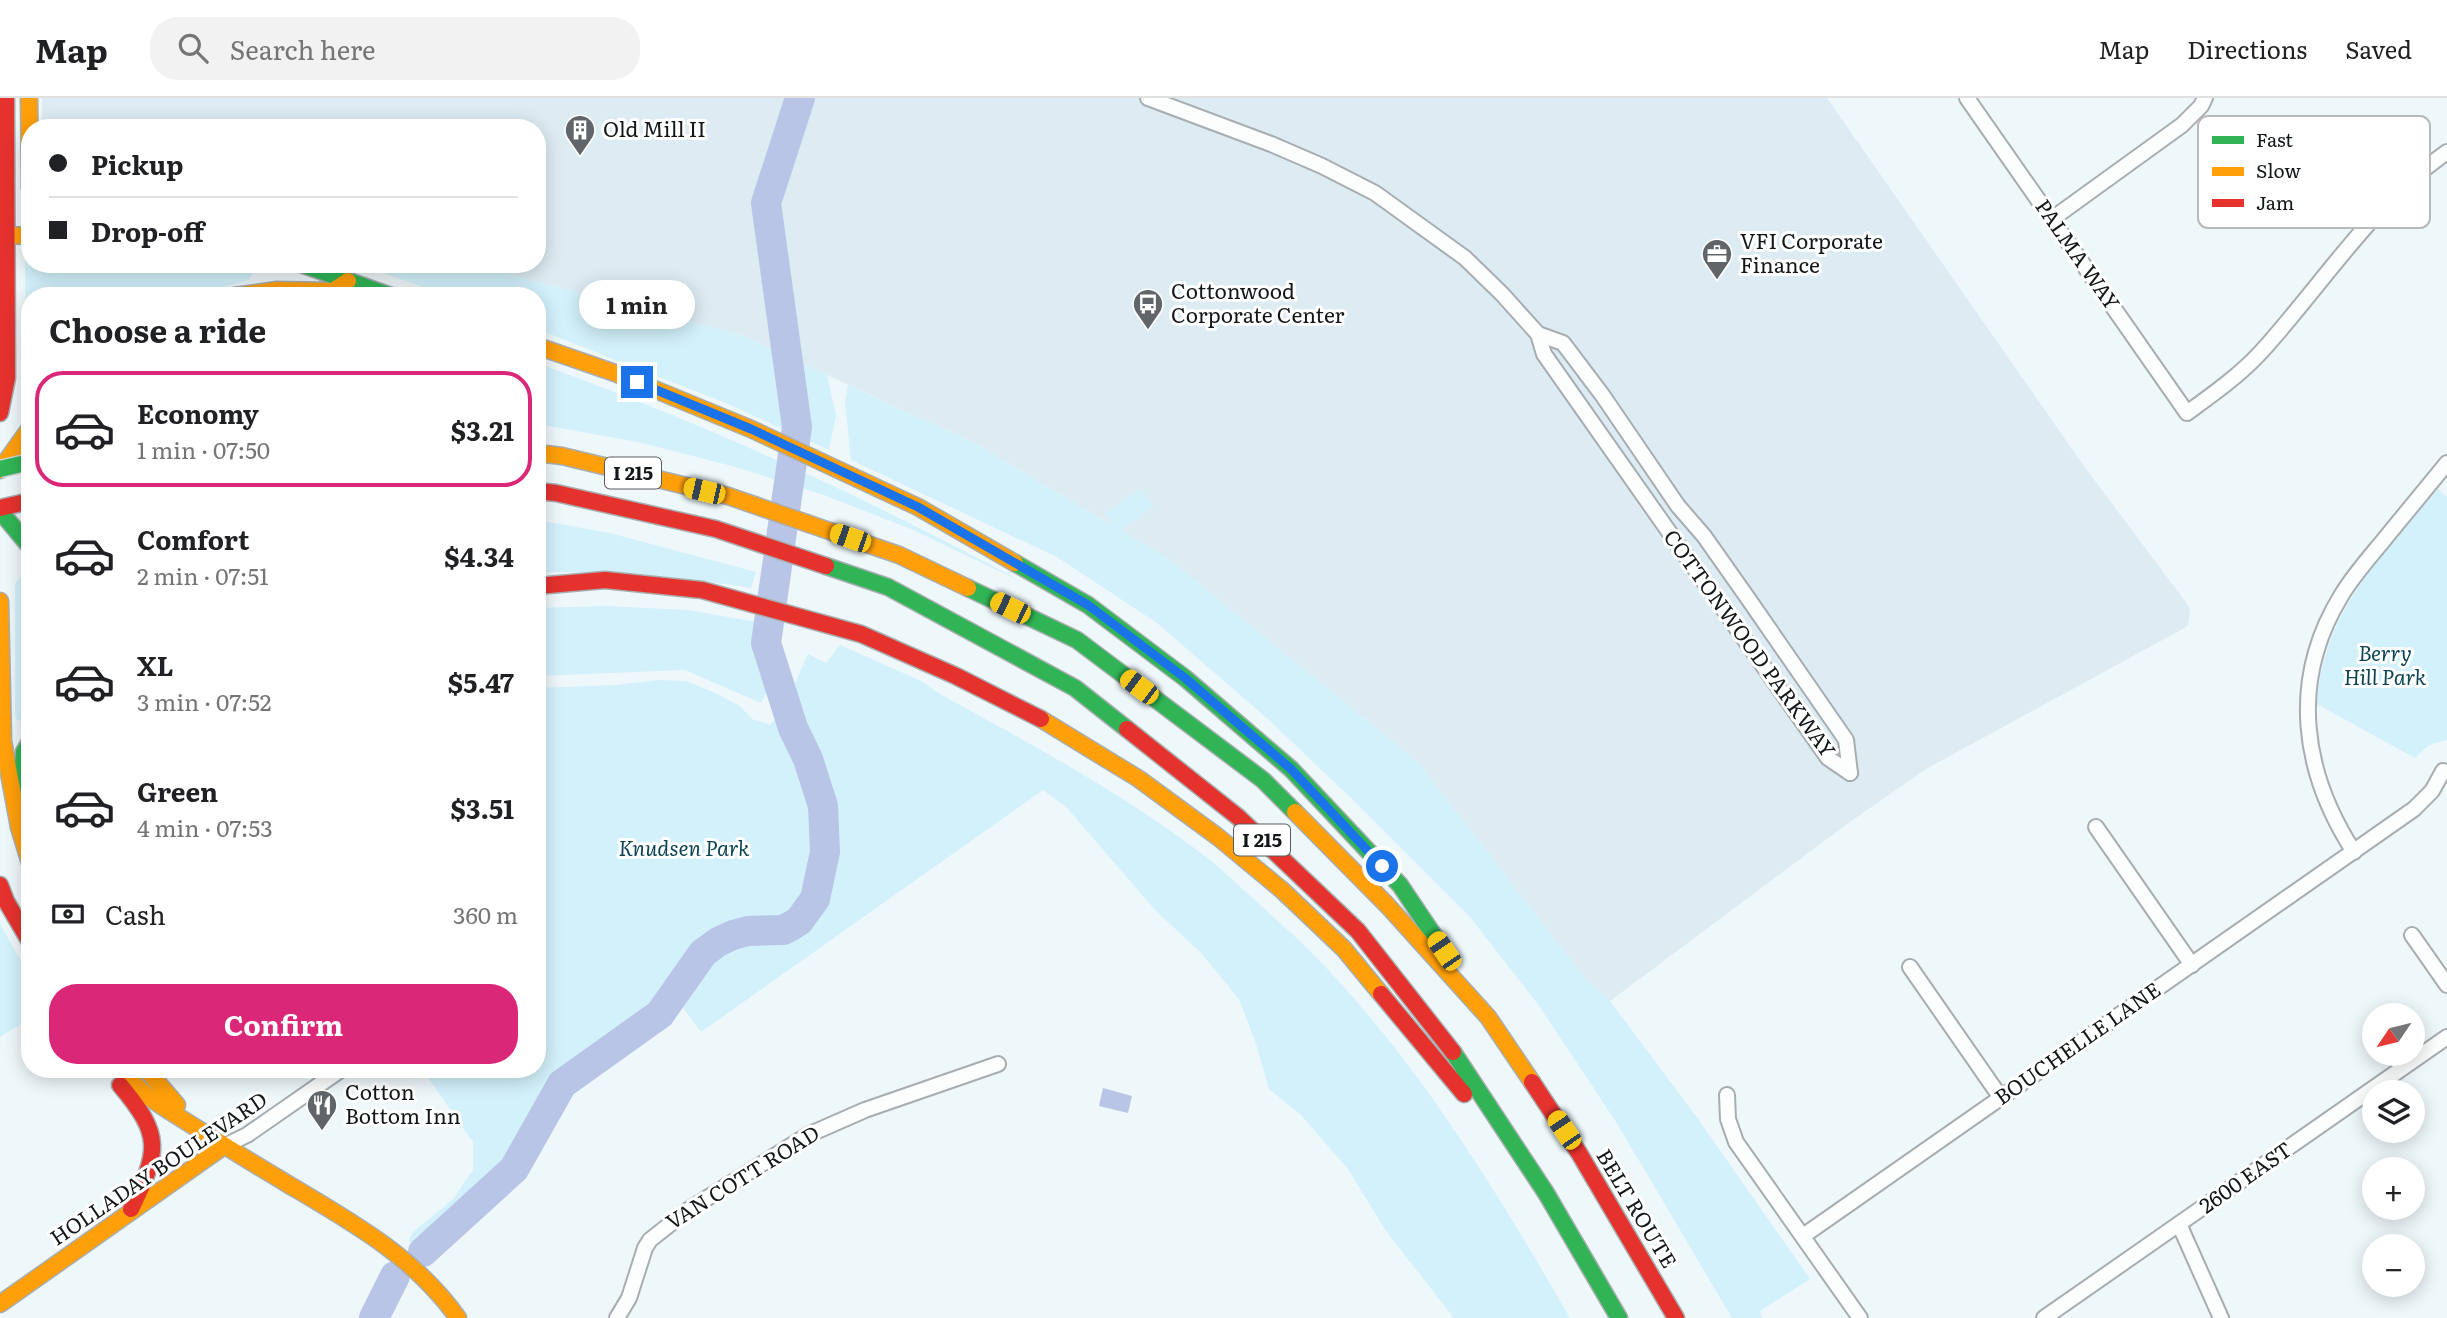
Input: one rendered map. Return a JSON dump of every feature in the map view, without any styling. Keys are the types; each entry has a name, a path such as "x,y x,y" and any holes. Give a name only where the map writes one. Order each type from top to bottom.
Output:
{"main road":[{"path":"0,413 7,378 6,98"},
{"path":"29,98 29,119"},
{"path":"8,235 21,236"},
{"path":"326,273 365,287"},
{"path":"339,287 348,281"},
{"path":"546,349 615,373 751,429 918,507 1088,605 1185,678 1291,769 1400,885 1489,1017"},
{"path":"0,470 21,441"},
{"name":"BELT ROUTE","path":"546,454 728,496 899,555 1077,640 1263,780 1387,905 1489,1017 1579,1153 1676,1318"},
{"path":"0,470 21,464"},
{"name":"I 215","path":"546,492 716,529 888,587 1075,688 1238,817 1358,931 1461,1062 1546,1193 1619,1318"},
{"path":"21,504 0,510 21,536"},
{"path":"546,585 605,580 702,590 861,634 956,676 1052,725 1139,779 1219,837 1282,890 1344,949 1546,1193"},
{"path":"0,601 3,741 21,834"},
{"path":"19,827 21,797"},
{"path":"0,885 21,927"},
{"path":"116,1078 149,1122 155,1143 154,1159 149,1173 129,1213"},
{"path":"128,1078 150,1098 351,1222 387,1248 425,1278 458,1318"},
{"path":"153,1078 203,1132"},
{"name":"HOLLADAY BOULEVARD","path":"0,1304 224,1146"}],"street":[{"name":"COTTONWOOD PARKWAY","path":"1148,98 1284,150 1375,193 1465,258 1538,334 1544,354 1812,737 1828,758 1850,772 1846,740 1726,566 1678,506 1603,396 1563,343 1538,334"},
{"name":"PALMA WAY","path":"1967,98 2187,413 2226,384 2260,353 2365,228"},
{"path":"2052,219 2182,125 2201,106 2205,98"},
{"name":"PALMA WAY","path":"2430,166 2447,152"},
{"path":"2354,852 2327,806 2315,773 2308,735 2308,709 2315,659 2325,626 2341,595 2447,463"},
{"name":"BOUCHELLE LANE","path":"1803,1236 2414,809 2432,791 2443,771"},
{"path":"2096,827 2192,965"},
{"path":"2412,935 2447,985"},
{"path":"1910,967 2001,1098"},
{"name":"2600 EAST","path":"2044,1318 2447,1037"},
{"name":"VAN COTT ROAD","path":"617,1318 629,1298 650,1240 688,1210 808,1135 865,1110 998,1064"},
{"name":"HOLLADAY BOULEVARD","path":"224,1146 247,1135 329,1078"},
{"path":"1727,1094 1728,1119 1736,1142 1860,1318"},
{"path":"2179,1224 2221,1318"}],"shaded area":[{"path":"42,98 1827,98 2081,462 2190,608 2188,626 1926,769 1847,824 1610,1001 1585,978 1417,761 1170,560 976,444 741,335 503,273 546,273 546,119 42,119"},
{"path":"1103,1088 1132,1096 1128,1113 1099,1106"}],"green space":[{"path":"25,273 252,273 249,280 224,287 25,287"},
{"path":"383,273 503,273 741,335 827,375 836,415 829,450 728,404 546,333 546,287 423,287"},
{"path":"546,366 661,411 785,464 906,521 1024,583 911,529 824,495 732,466 638,442 546,426"},
{"path":"848,385 976,444 1113,526 1105,513 1141,489 1153,507 1121,530 1170,560 1417,761 1585,978 1610,1001 1698,1119 1810,1279 1760,1311 1762,1318 1732,1318 1618,1125 1540,1007 1470,917 1268,719 1157,623 1057,557 851,460 845,401"},
{"name":"Berry Hill Park","path":"2438,489 2447,497 2447,740 2429,745 2415,758 2317,704 2322,671 2343,613 2377,562"},
{"path":"546,522 610,533 756,572 751,588 698,580 591,572 546,572"},
{"path":"21,577 21,721 16,719 15,714 15,584"},
{"path":"606,606 687,610 757,622 758,642 773,680 761,703 685,670 546,676 546,608"},
{"name":"Knudsen Park","path":"840,645 921,681 1112,792 1210,860 1315,956 1388,1040 1454,1129 1514,1222 1570,1318 1454,1318 1386,1231 1348,1169 1301,1115 1269,1089 1239,999 1201,953 1156,911 1067,808 1043,790 701,1032 674,996 660,1014 562,1084 514,1169 423,1252 409,1241 412,1233 453,1199 473,1170 473,1142 428,1078 546,1078 546,688 616,685 658,680 686,681 740,706 752,719 770,725 785,706 808,654 826,663"},
{"path":"0,924 21,961 21,1024 0,1037"}],"waterway":[{"path":"423,1252 514,1169 562,1084 660,1014 703,953 733,935 748,931 783,930 799,921 815,899 825,852 823,806 808,759 793,728 766,643 797,427 766,203 800,98"},
{"path":"374,1318 395,1276"}],"traffic: fast":[{"path":"326,273 366,287"},
{"path":"0,469 21,464"},
{"path":"0,511 21,536"},
{"path":"1015,563 1088,605 1185,678 1291,769 1400,885 1437,940"},
{"path":"826,566 888,587 1075,688 1127,729"},
{"path":"968,588 1077,640 1263,780 1295,812"},
{"path":"19,827 21,797"},
{"path":"1453,1052 1546,1193 1619,1318"}],"traffic: slow":[{"path":"29,98 29,119"},
{"path":"7,235 21,236"},
{"path":"339,287 348,281"},
{"path":"546,349 615,373 751,429 918,507 1015,563"},
{"path":"0,470 21,441"},
{"path":"546,454 728,496 899,555 968,588"},
{"path":"0,601 3,741 21,834"},
{"path":"1041,719 1139,779 1218,837 1282,890 1344,949 1381,994"},
{"path":"1295,812 1387,905 1488,1017 1532,1082"},
{"path":"128,1078 171,1112 380,1241 422,1276 458,1318"},
{"path":"154,1078 177,1105"},
{"path":"0,1304 224,1146"}],"traffic: jam":[{"path":"0,413 7,378 6,98"},
{"path":"546,492 716,529 826,566"},
{"path":"0,508 21,503"},
{"path":"546,585 605,580 702,590 861,634 956,676 1041,719"},
{"path":"1127,729 1238,817 1358,931 1453,1052"},
{"path":"0,885 21,927"},
{"path":"1381,994 1464,1094"},
{"path":"1532,1082 1579,1153 1676,1318"},
{"path":"120,1085 144,1118 152,1144 147,1172 131,1209"}],"place":[{"name":"Old Mill II","path":"580,157"},
{"name":"VFI Corporate Finance","path":"1717,281"},
{"name":"Cottonwood Corporate Center","path":"1148,331"},
{"name":"Cotton Bottom Inn","path":"322,1132"}],"route":[{"path":"637,382 751,429 918,507 1088,605 1185,678 1291,769 1382,866"}]}
